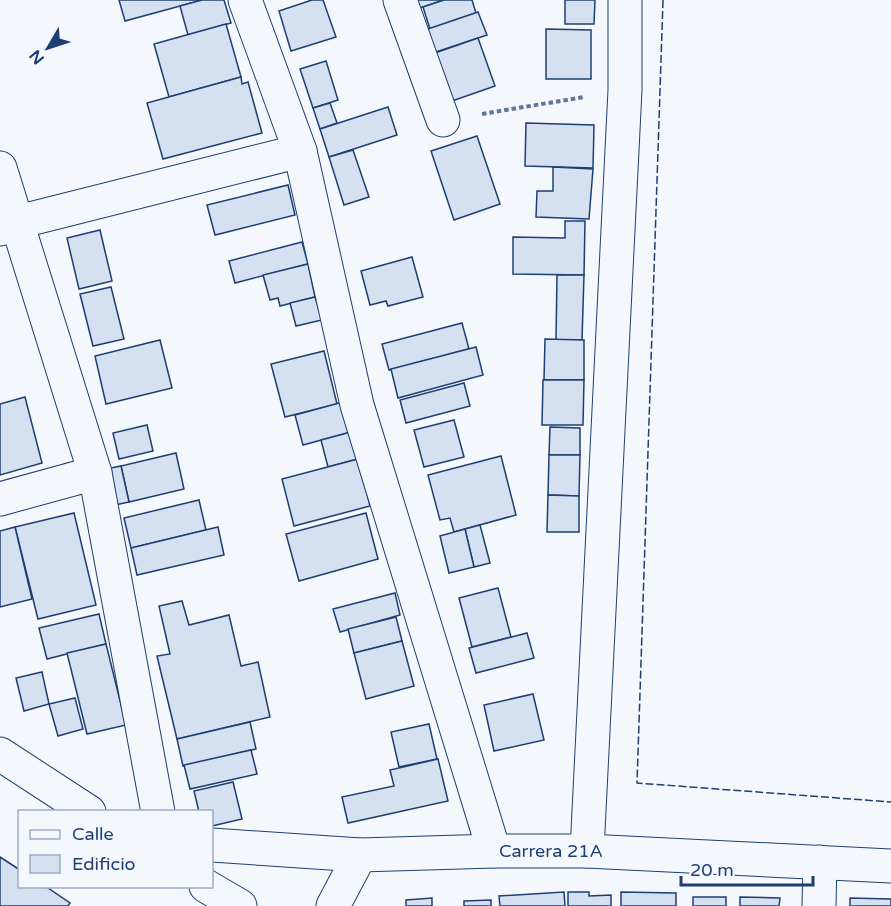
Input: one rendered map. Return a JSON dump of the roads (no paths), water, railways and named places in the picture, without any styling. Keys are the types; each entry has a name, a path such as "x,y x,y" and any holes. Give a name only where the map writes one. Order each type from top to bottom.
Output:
{"street":[{"path":"245,0 300,151 357,405 494,851"},
{"path":"400,0 443,120"},
{"path":"586,850 625,90 626,0"},
{"path":"9,226 300,151"},
{"path":"0,168 9,226 95,473 158,810"},
{"path":"0,499 95,473"},
{"path":"0,754 86,810"},
{"name":"Carrera 21A","path":"213,845 360,855 586,850 891,866"},
{"path":"333,906 360,855"},
{"path":"819,906 820,862"},
{"path":"209,888 240,906"}]}
